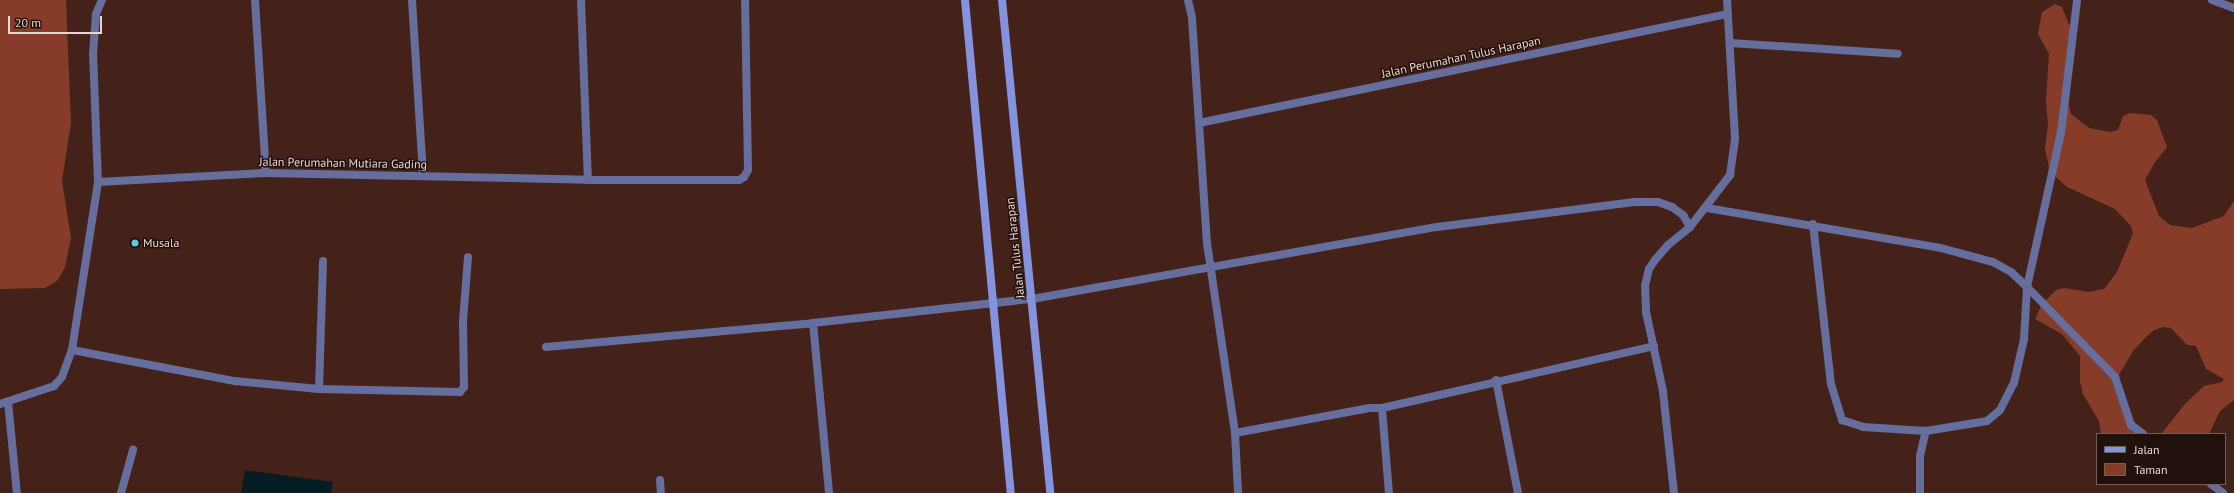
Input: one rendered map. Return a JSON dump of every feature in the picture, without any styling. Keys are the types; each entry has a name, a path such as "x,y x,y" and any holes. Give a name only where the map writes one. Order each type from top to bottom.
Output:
{"main road":[{"path":"965,0 1011,493"},
{"name":"Jalan Tulus Harapan","path":"1002,0 1050,493"}],"street":[{"path":"17,493 4,403 54,386 62,377 72,350 98,182 93,54 96,14 102,0"},
{"path":"255,0 266,173"},
{"path":"412,0 423,176"},
{"path":"581,0 588,180"},
{"name":"Jalan Perumahan Mutiara Gading","path":"98,182 266,173 588,180 739,180 748,170 745,0"},
{"path":"1188,0 1192,18 1210,268 1235,433 1238,493"},
{"path":"1674,493 1663,391 1646,312 1645,286 1649,269 1668,245 1690,227 1707,208 1730,175 1734,145 1734,89 1727,0"},
{"path":"1813,224 1832,384 1842,420 1863,427 1926,431 1987,421 2000,410 2014,383 2019,364 2026,320 2027,287 2061,133 2077,0"},
{"path":"2212,0 2234,8"},
{"name":"Jalan Perumahan Tulus Harapan","path":"1199,123 1727,14"},
{"path":"1730,43 1898,54"},
{"path":"546,347 813,323 1032,299 1436,227 1634,202 1658,202 1672,207 1683,215 1690,227"},
{"path":"1707,208 1790,223 1813,224 1972,255 1993,262 2011,272 2027,287 2115,377 2130,425 2142,433"},
{"path":"72,350 235,381 319,389 462,391 468,257"},
{"path":"319,389 323,261"},
{"path":"813,323 829,493"},
{"path":"1235,433 1370,408 1382,408 1496,380 1654,346"},
{"path":"1496,380 1518,493"},
{"path":"1382,408 1389,493"},
{"path":"1920,493 1920,456 1926,431"},
{"path":"121,493 133,450"},
{"path":"660,480 661,493"},
{"path":"2212,485 2223,493"}],"green space":[{"path":"0,0 66,0 71,123 62,181 71,238 65,267 58,280 45,288 0,289"},
{"path":"2055,4 2062,7 2070,27 2066,93 2071,114 2089,128 2110,132 2118,130 2123,116 2130,113 2151,115 2157,120 2167,147 2155,162 2145,180 2159,216 2170,225 2192,228 2224,216 2234,201 2234,400 2220,411 2209,433 2162,433 2185,404 2204,386 2222,382 2224,379 2206,369 2196,346 2187,345 2171,328 2164,327 2154,330 2146,337 2133,351 2117,378 2128,410 2140,433 2101,433 2099,421 2083,394 2080,381 2080,356 2062,334 2035,319 2042,304 2056,290 2064,288 2089,292 2104,289 2117,272 2133,233 2131,226 2115,209 2067,187 2050,172 2045,149 2048,125 2046,101 2049,54 2038,34 2042,12"}],"water":[{"path":"245,470 333,482 331,493 241,493"}],"place":[{"name":"Musala","path":"135,243"}]}
